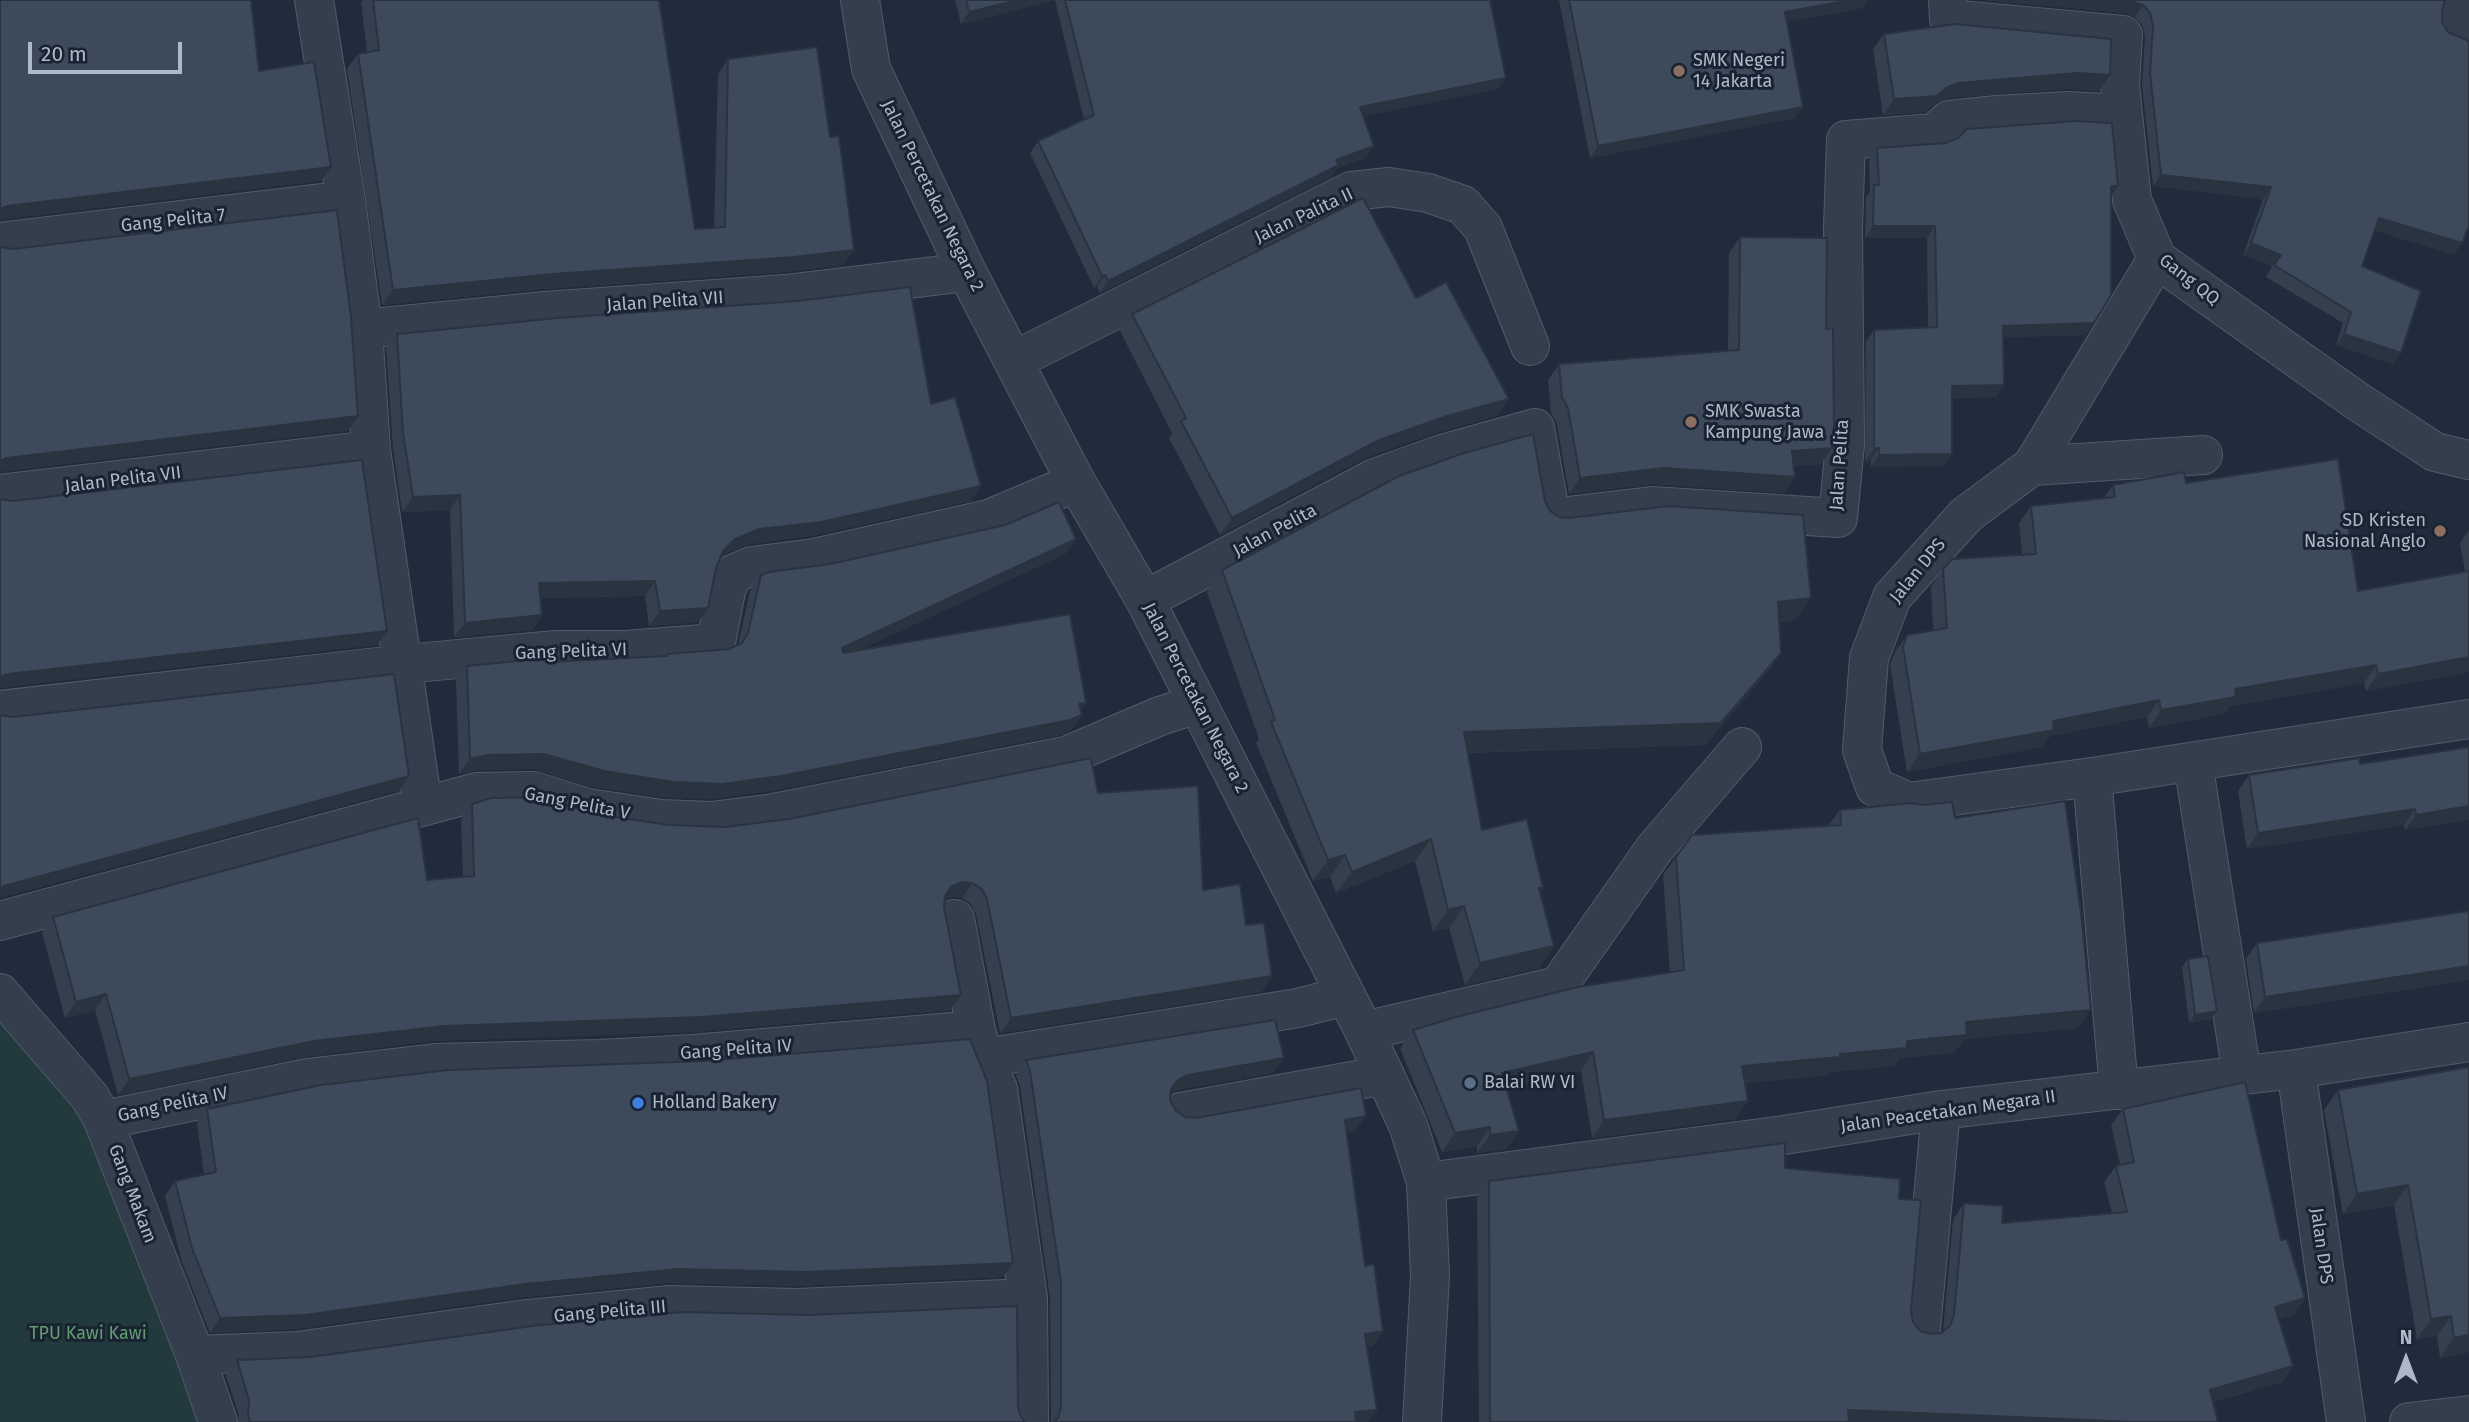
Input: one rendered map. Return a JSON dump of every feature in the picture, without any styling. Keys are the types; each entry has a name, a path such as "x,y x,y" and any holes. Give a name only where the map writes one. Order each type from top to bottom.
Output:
{"street":[{"path":"314,0 346,200 363,329 370,450 404,664 423,806"},
{"name":"Jalan Percetakan Negara 2","path":"860,0 871,69 958,273 1013,361 1070,484 1145,600 1364,1031 1408,1125 1426,1182 1430,1276 1422,1422"},
{"name":"Gang QQ","path":"1948,0 1949,19 2123,35 2120,85 2132,200 2157,259 2346,394 2435,452 2469,460"},
{"path":"2462,0 2455,28 2469,32"},
{"name":"Jalan Pelita","path":"1145,600 1375,478 1442,454 1535,428 1551,518 1652,506 1838,518 1845,444 1843,227 1846,140 1935,133 1949,120 1997,115 2068,111 2123,114"},
{"name":"Jalan Palita II","path":"1013,361 1351,191 1389,187 1428,193 1463,205 1483,228 1530,346"},
{"name":"Gang Pelita 7","path":"0,242 346,200"},
{"path":"2032,466 2157,259"},
{"name":"Jalan Pelita VII","path":"363,329 544,311 786,294 958,273"},
{"name":"Jalan Pelita VII","path":"0,494 370,450"},
{"path":"2032,466 2203,455"},
{"name":"Jalan DPS","path":"2032,466 1966,515 1892,597 1869,658 1862,750 1875,787 1909,802 2092,777 2469,719"},
{"name":"Gang Pelita VI","path":"0,710 404,664 555,650 626,650 716,643 726,591 733,574 752,566 814,558 989,519 1070,484"},
{"name":"Gang Pelita V","path":"0,921 477,792 533,791 588,808 661,819 712,821 774,813 1066,756 1160,716 1197,704"},
{"path":"1364,1031 1558,986 1654,848 1742,747"},
{"path":"2193,762 2242,1075"},
{"path":"2092,777 2119,1090"},
{"path":"955,919 980,1044 998,1089 1028,1298 1029,1422"},
{"name":"Gang Makam","path":"0,993 90,1097 103,1119 195,1355 218,1422"},
{"name":"Gang Pelita IV","path":"103,1119 307,1078 436,1063 980,1044 1298,1008 1345,996"},
{"name":"Jalan Peacetakan Megara II","path":"1426,1182 1771,1137 1941,1110 2296,1069 2469,1042"},
{"name":"Jalan DPS","path":"2296,1069 2346,1422"},
{"path":"1181,1112 1385,1074"},
{"path":"1921,1329 1941,1110"},
{"name":"Gang Pelita III","path":"195,1355 297,1351 506,1322 670,1305 797,1308 1028,1298"},
{"path":"2409,1422 2469,1415"}],"green space":[{"name":"TPU Kawi Kawi","path":"0,993 90,1097 215,1422 0,1422"}],"building":[{"path":"0,0 251,0 259,71 314,62 331,167 0,209"},
{"path":"373,0 659,0 695,229 725,227 728,59 817,47 830,137 839,136 854,250 794,257 553,274 393,290 358,54 379,50"},
{"path":"966,0 1018,0 969,12"},
{"path":"1065,0 1490,0 1506,78 1360,107 1374,146 1336,160 1339,165 1108,281 1105,275 1102,276 1038,141 1094,115"},
{"name":"SMK Negeri 14 Jakarta","path":"1569,0 1851,0 1785,12 1803,107 1598,146"},
{"path":"2114,0 2445,0 2442,22 2448,32 2469,41 2469,226 2462,243 2379,218 2362,266 2421,291 2401,353 2344,334 2351,312 2274,265 2281,255 2251,243 2271,187 2161,175 2150,73 2153,25 2150,13 2143,5"},
{"path":"1955,24 2111,39 2110,75 2078,73 1958,83 1937,96 1894,99 1884,34"},
{"path":"2076,121 2112,123 2118,186 2111,186 2111,295 2094,323 2003,326 2004,385 1952,386 1952,454 1879,455 1879,448 1874,449 1874,330 1937,327 1935,226 1873,226 1874,185 1879,185 1877,148 1945,143 1958,138 1967,129"},
{"path":"1363,198 1416,298 1446,282 1509,399 1447,416 1379,440 1232,518 1181,421 1186,418 1132,314"},
{"path":"337,210 351,317 358,416 7,458 0,461 0,247 13,249"},
{"name":"SMK Swasta Kampung Jawa","path":"1740,237 1827,238 1826,329 1833,328 1832,448 1792,451 1795,477 1664,468 1580,478 1568,408 1562,397 1559,364 1739,350"},
{"path":"910,287 931,404 955,397 981,486 821,522 759,529 735,539 723,551 716,568 708,608 660,611 655,581 539,583 542,615 465,623 460,495 413,497 403,433 397,334 557,318 798,301"},
{"path":"1533,434 1545,501 1550,511 1559,517 1668,506 1803,515 1811,598 1778,602 1781,653 1721,723 1464,732 1482,830 1527,819 1543,888 1539,888 1554,946 1480,963 1464,906 1448,910 1431,839 1352,872 1345,855 1328,860 1271,722 1275,720 1222,570 1399,476 1464,453"},
{"path":"2338,459 2358,591 2469,571 2469,657 2378,674 2376,665 2235,689 2236,697 2161,710 2159,700 2053,721 2054,730 1920,754 1903,647 1907,635 1947,628 1943,569 1952,559 2036,554 2031,506 2115,497 2113,485 2184,472 2186,483"},
{"path":"362,460 387,631 0,677 0,499 13,501"},
{"path":"1059,502 1076,539 842,648 843,653 1070,614 1086,703 1079,704 1082,715 1070,720 781,776 722,784 674,782 604,771 544,754 487,755 470,759 467,666 547,658 547,662 667,656 729,649 742,643 748,633 761,575 830,564 1005,525"},
{"path":"394,674 409,776 0,888 0,715 13,717"},
{"path":"2469,747 2469,806 2416,815 2415,809 2258,833 2249,775 2359,758 2360,764"},
{"path":"1091,758 1098,793 1198,786 1203,890 1240,884 1246,925 1264,923 1272,976 1011,1018 987,899 982,889 972,883 962,882 951,887 945,896 944,907 961,995 702,1017 444,1026 314,1041 129,1079 106,994 76,1002 53,917 418,818 427,880 474,876 472,804 491,798 541,797 596,814 669,825 725,827 789,819"},
{"path":"2065,801 2091,1010 1966,1022 1967,1035 1907,1041 1907,1048 1742,1066 1748,1101 1604,1120 1593,1052 1502,1073 1519,1131 1490,1135 1490,1127 1455,1133 1413,1030 1578,987 1684,970 1676,857 1692,835 1841,825 1840,810 1911,803 1925,805 1952,802 1955,818"},
{"path":"2469,911 2469,966 2265,997 2257,943"},
{"path":"2208,956 2217,1011 2195,1015 2188,959"},
{"path":"1275,1020 1284,1058 1188,1075 1178,1080 1171,1089 1170,1100 1176,1111 1185,1117 1196,1118 1361,1088 1366,1116 1345,1120 1365,1266 1374,1264 1383,1331 1365,1334 1377,1410 1355,1412 1356,1422 1054,1422 1061,1407 1061,1283 1030,1071 1026,1060"},
{"path":"970,1039 987,1081 1013,1263 807,1272 678,1269 526,1284 305,1315 220,1318 192,1248 175,1181 216,1172 207,1109 321,1085 448,1070 704,1061"},
{"path":"2469,1067 2469,1335 2454,1338 2451,1316 2431,1319 2408,1185 2357,1194 2338,1090"},
{"path":"2245,1082 2281,1240 2287,1239 2305,1298 2275,1307 2293,1366 2210,1390 2218,1422 2136,1422 1848,1410 1849,1422 1490,1422 1489,1181 1785,1143 1785,1168 1900,1179 1899,1199 1921,1200 1911,1311 1913,1322 1920,1331 1941,1333 1950,1326 1954,1315 1964,1203 2003,1206 2002,1223 2127,1212 2116,1166 2134,1162 2123,1109"},
{"path":"1017,1306 1018,1408 1025,1422 250,1422 249,1400 237,1360 311,1357 532,1326 682,1312 809,1315"}],"place":[{"name":"SMK Negeri 14 Jakarta","path":"1679,71"},
{"name":"SMK Swasta Kampung Jawa","path":"1691,422"},
{"name":"SD Kristen Nasional Anglo","path":"2440,531"},
{"name":"Balai RW VI","path":"1470,1083"},
{"name":"Holland Bakery","path":"638,1103"}]}
